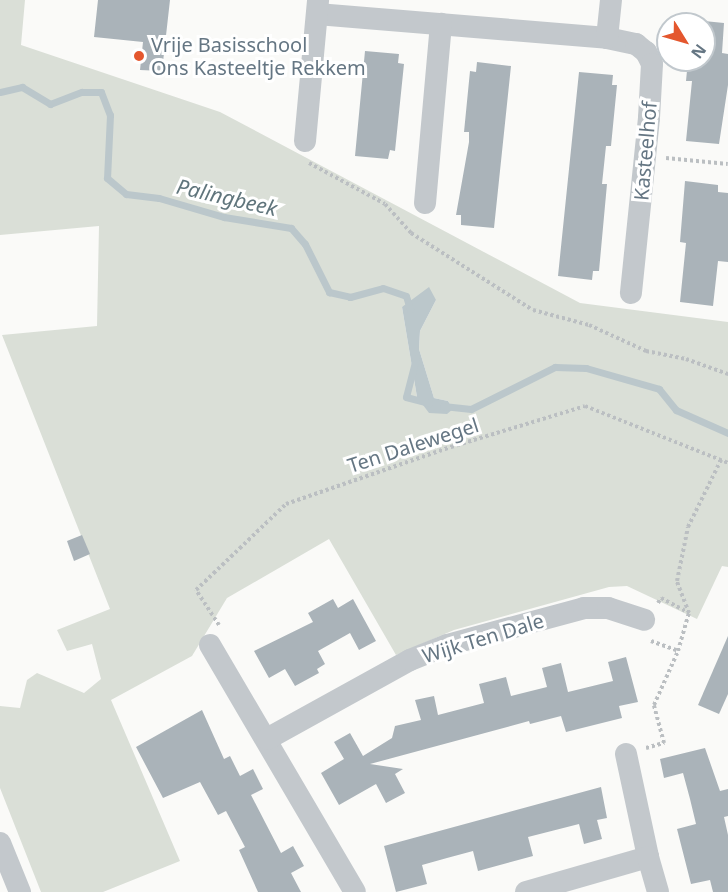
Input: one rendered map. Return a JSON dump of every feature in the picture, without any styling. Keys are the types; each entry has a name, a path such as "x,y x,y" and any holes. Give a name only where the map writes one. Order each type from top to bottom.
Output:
{"street":[{"path":"607,39 611,0"},
{"name":"Kasteelhof","path":"304,150 318,7 441,24 607,39 636,44 646,52 652,64 631,293"},
{"path":"425,203 441,24"},
{"name":"Wijk Ten Dale","path":"267,739 411,660 447,645 584,608 608,609 648,631"},
{"path":"210,645 355,892"},
{"path":"626,754 648,857 658,892"},
{"path":"0,843 20,892"},
{"path":"526,892 648,857"}],"path":[{"path":"304,150 385,204 411,233 532,310 590,325 646,351 686,359 728,374"},
{"path":"645,156 728,164"},
{"name":"Ten Dalewegel","path":"210,645 220,626 196,590 286,504 585,406 728,463"},
{"path":"626,754 664,743 654,705 678,651 689,613 677,581 688,527 721,460"},
{"path":"648,631 678,651"}],"shaded area":[{"path":"0,0 25,0 21,45 220,112 580,303 728,322 728,567 722,566 697,619 627,586 609,587 454,630 396,655 329,539 227,598 192,656 111,700 180,861 103,892 41,892 0,788 0,706 20,708 27,680 37,673 84,693 101,679 92,644 67,651 57,630 110,609 2,335 97,326 99,226 0,235","holes":["436,300 420,331 419,349 434,398 448,401 453,409 417,397 402,307"]},
{"path":"429,287 436,300 420,331 419,349 434,398 448,401 453,409 447,414 429,413 417,397 402,307"}],"building":[{"path":"98,0 170,0 162,71 140,70 143,42 94,37"},
{"path":"716,22 724,23 722,53 728,54 728,85 719,144 686,141 692,81 686,81 687,72 716,72"},
{"path":"365,51 399,54 398,63 404,64 395,151 390,150 388,159 355,156"},
{"path":"477,62 511,66 494,228 461,225 461,215 456,215 469,142 469,132 464,132 470,71 476,72"},
{"path":"579,72 613,75 612,85 617,85 611,146 606,146 602,184 607,184 599,271 593,271 592,280 558,276"},
{"path":"685,181 718,185 718,192 728,193 728,262 718,261 713,306 680,302 686,243 680,242"},
{"path":"82,535 90,554 74,561 67,541"},
{"path":"333,599 338,608 353,599 376,641 359,650 350,633 318,651 325,664 317,669 319,673 295,686 285,669 269,678 254,651 313,622 308,613"},
{"path":"728,636 728,694 719,714 698,705"},
{"path":"626,657 638,702 619,706 622,718 566,732 561,716 530,724 529,721 370,764 403,769 395,774 405,793 386,803 376,784 339,805 321,773 344,759 334,742 350,733 363,756 392,738 395,726 421,720 415,700 434,696 438,715 484,703 479,684 506,677 511,696 547,687 542,668 561,663 568,692 613,681 608,662"},
{"path":"202,710 224,759 230,756 240,776 253,769 263,789 251,795 281,853 293,846 304,866 291,873 301,892 258,892 239,850 245,847 226,811 218,815 200,782 163,798 136,747"},
{"path":"705,748 720,791 728,789 728,816 724,817 728,835 728,892 713,892 710,880 691,884 677,829 696,824 690,799 683,773 664,778 660,759"},
{"path":"601,787 607,818 597,820 602,839 584,844 579,824 528,837 533,856 478,871 473,851 422,865 427,884 396,892 384,846"}],"waterway":[{"name":"Palingbeek","path":"0,92 22,87 50,104 82,92 101,92 110,115 107,178 126,194 159,198 224,217 291,228 305,244 329,292 350,297 383,288 406,296 410,309"},
{"name":"Palingbeek","path":"416,358 406,397 429,403"},
{"name":"Palingbeek","path":"443,406 471,409 555,367 586,368 659,389 676,410 728,433"}],"place":[{"name":"Vrije Basisschool Ons Kasteeltje Rekkem","path":"139,56"}]}
